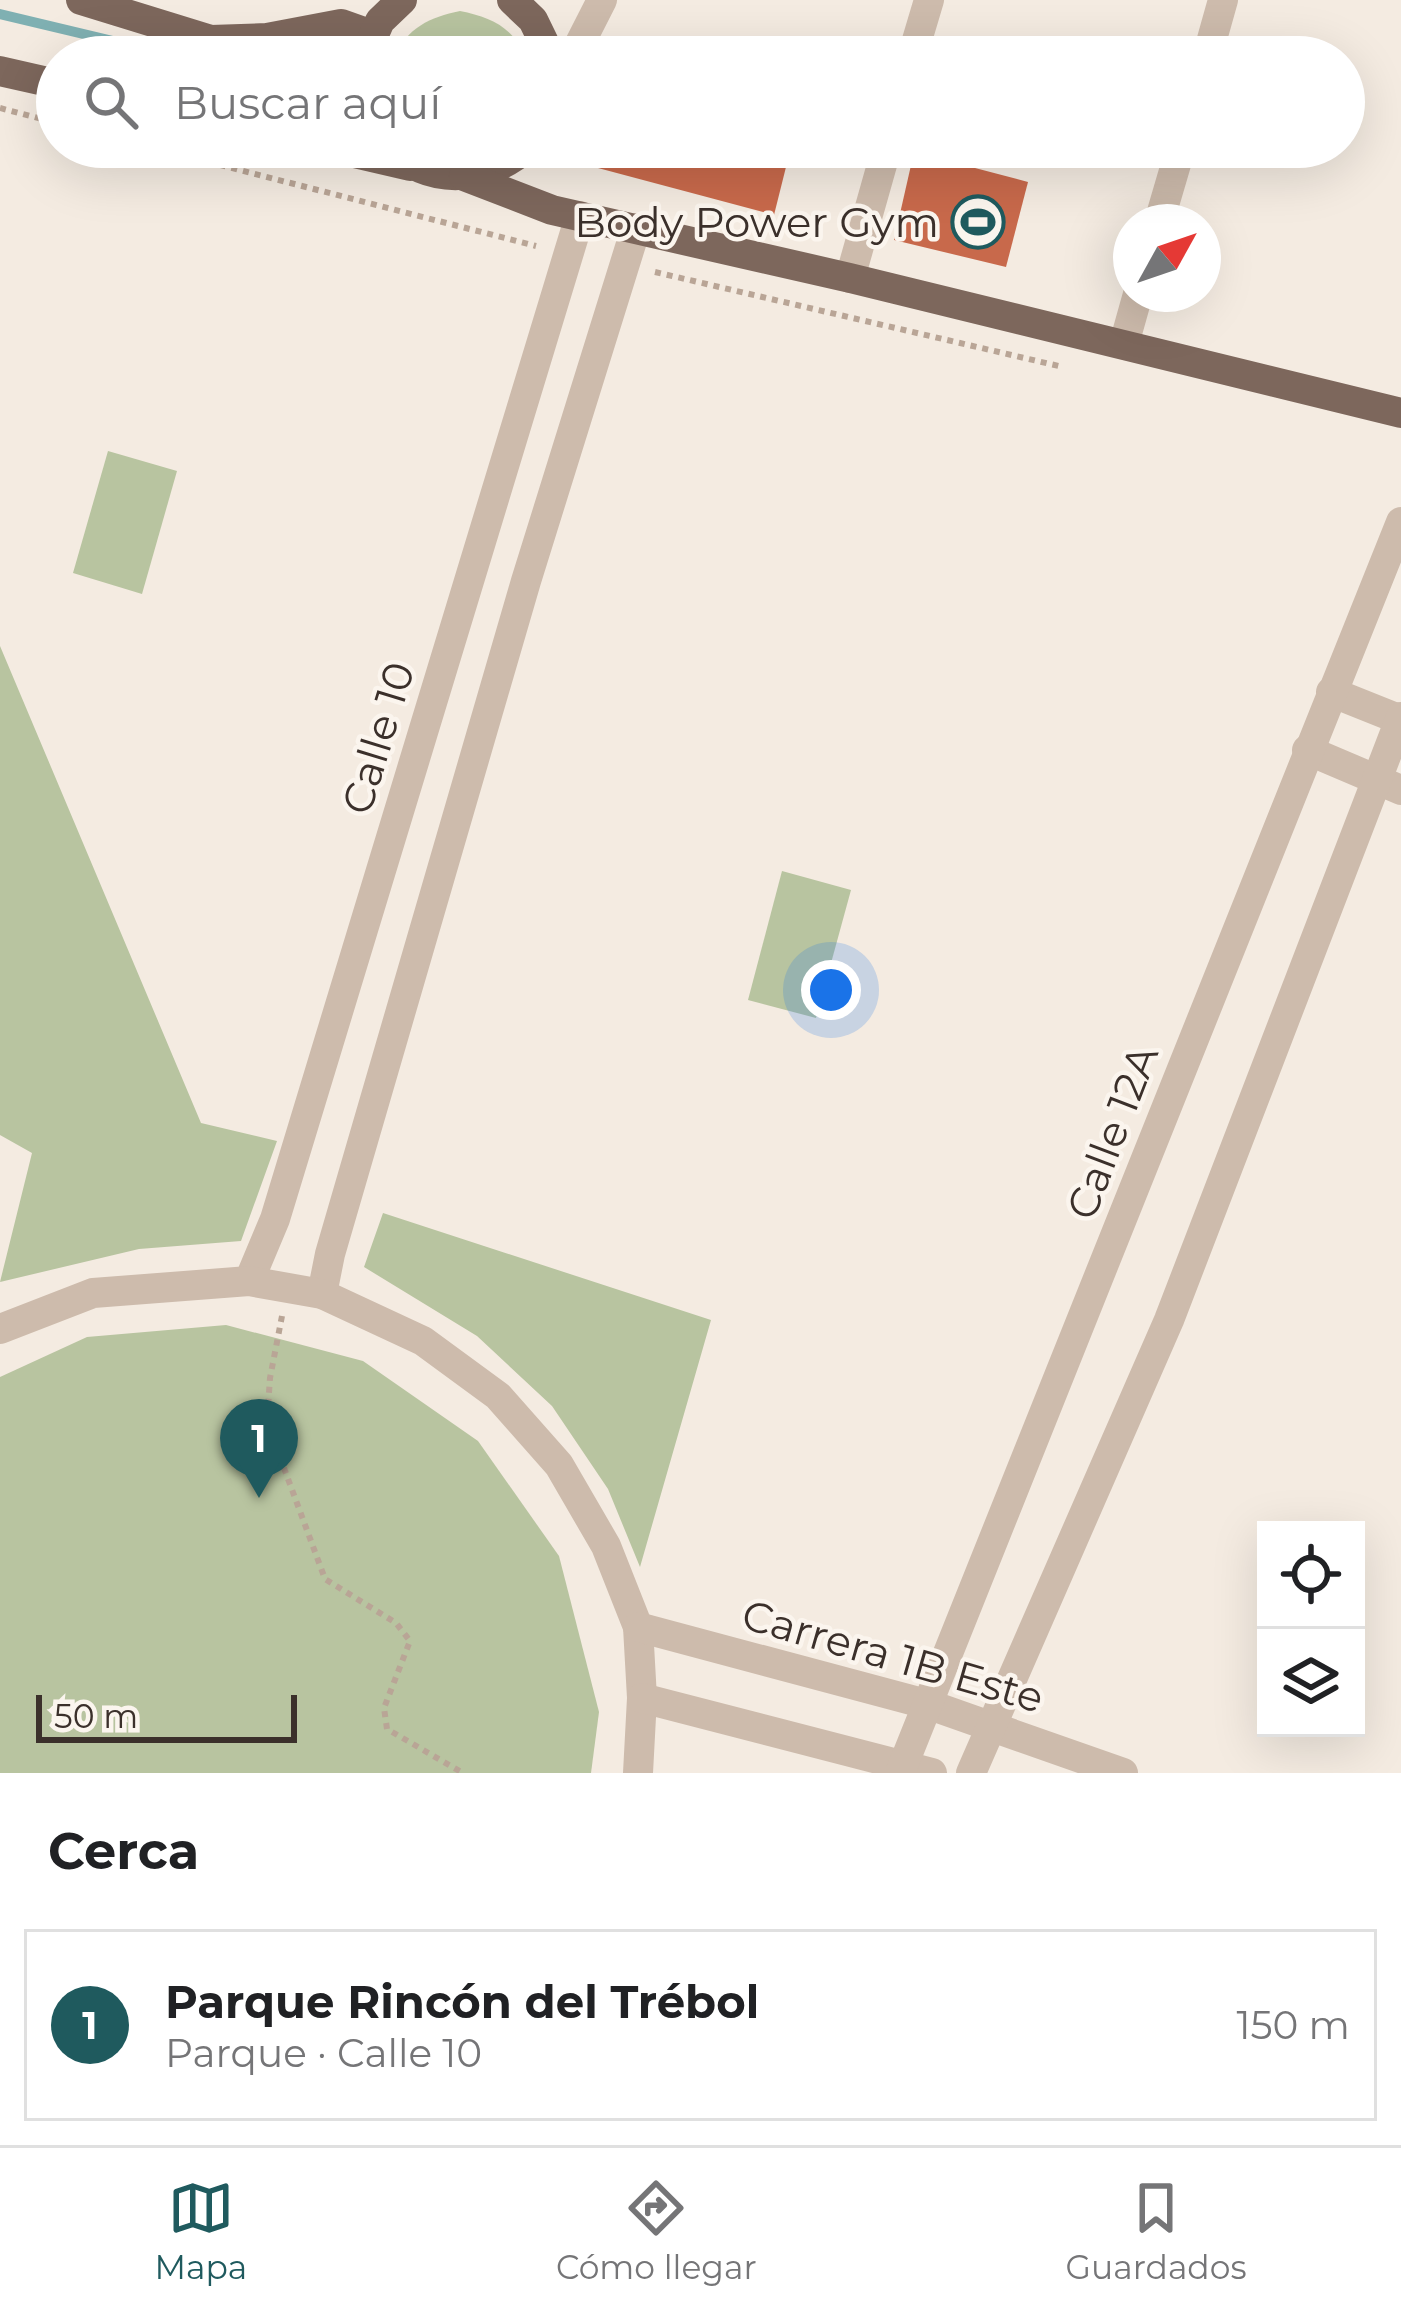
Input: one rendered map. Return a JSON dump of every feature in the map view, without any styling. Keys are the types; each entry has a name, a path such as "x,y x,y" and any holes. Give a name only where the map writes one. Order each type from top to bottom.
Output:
{"main road":[{"path":"81,0 198,36"},
{"path":"375,36 402,0"},
{"path":"512,0 543,36"},
{"path":"278,36 341,24 356,36"},
{"path":"0,71 36,79"},
{"path":"417,168 464,176 566,213 1401,413"},
{"path":"464,176 494,168"},
{"path":"531,168 535,188 566,213"}],"street":[{"path":"583,36 602,0"},
{"path":"918,36 928,0"},
{"path":"1213,36 1223,0"},
{"path":"850,278 881,168"},
{"path":"1164,204 1175,168"},
{"name":"Calle 10","path":"249,1281 275,1219 568,254 566,213"},
{"path":"322,1294 526,581 636,228"},
{"path":"1124,344 1133,312"},
{"name":"Calle 12A","path":"912,1770 930,1705 1401,522"},
{"path":"971,1773 1169,1320 1388,785 1401,719 1330,692"},
{"path":"1307,750 1388,785"},
{"path":"0,1329 93,1293 249,1281 322,1294 423,1341 498,1396 559,1465 606,1546 638,1627 642,1698 638,1773"},
{"name":"Carrera 1B Este","path":"638,1627 930,1705 1123,1773"},
{"path":"642,1698 912,1770"}],"path":[{"path":"0,108 36,117"},
{"path":"232,168 568,254"},
{"path":"625,265 1082,371"},
{"path":"287,1289 267,1422 325,1579 397,1623 410,1641 384,1708 386,1729 463,1773"}],"green space":[{"path":"460,11 481,16 512,36 408,36 439,17"},
{"path":"108,451 177,471 142,594 73,573"},
{"path":"0,646 201,1123 277,1141 241,1241 139,1249 0,1282 32,1153 0,1135"},
{"path":"782,871 851,890 816,1018 748,1000"},
{"path":"383,1213 711,1320 640,1567 608,1489 552,1406 477,1336 364,1267"},
{"path":"226,1325 363,1361 478,1441 559,1556 599,1712 591,1773 0,1773 0,1377 87,1337"}],"building":[{"path":"598,168 786,168 774,215"},
{"path":"910,168 975,168 1028,182 1006,267 894,240"}],"waterway":[{"path":"0,14 92,36"}],"place":[{"name":"Body Power Gym","path":"978,222"},
{"name":"Parque Rincón del Trébol","path":"259,1498"}]}
